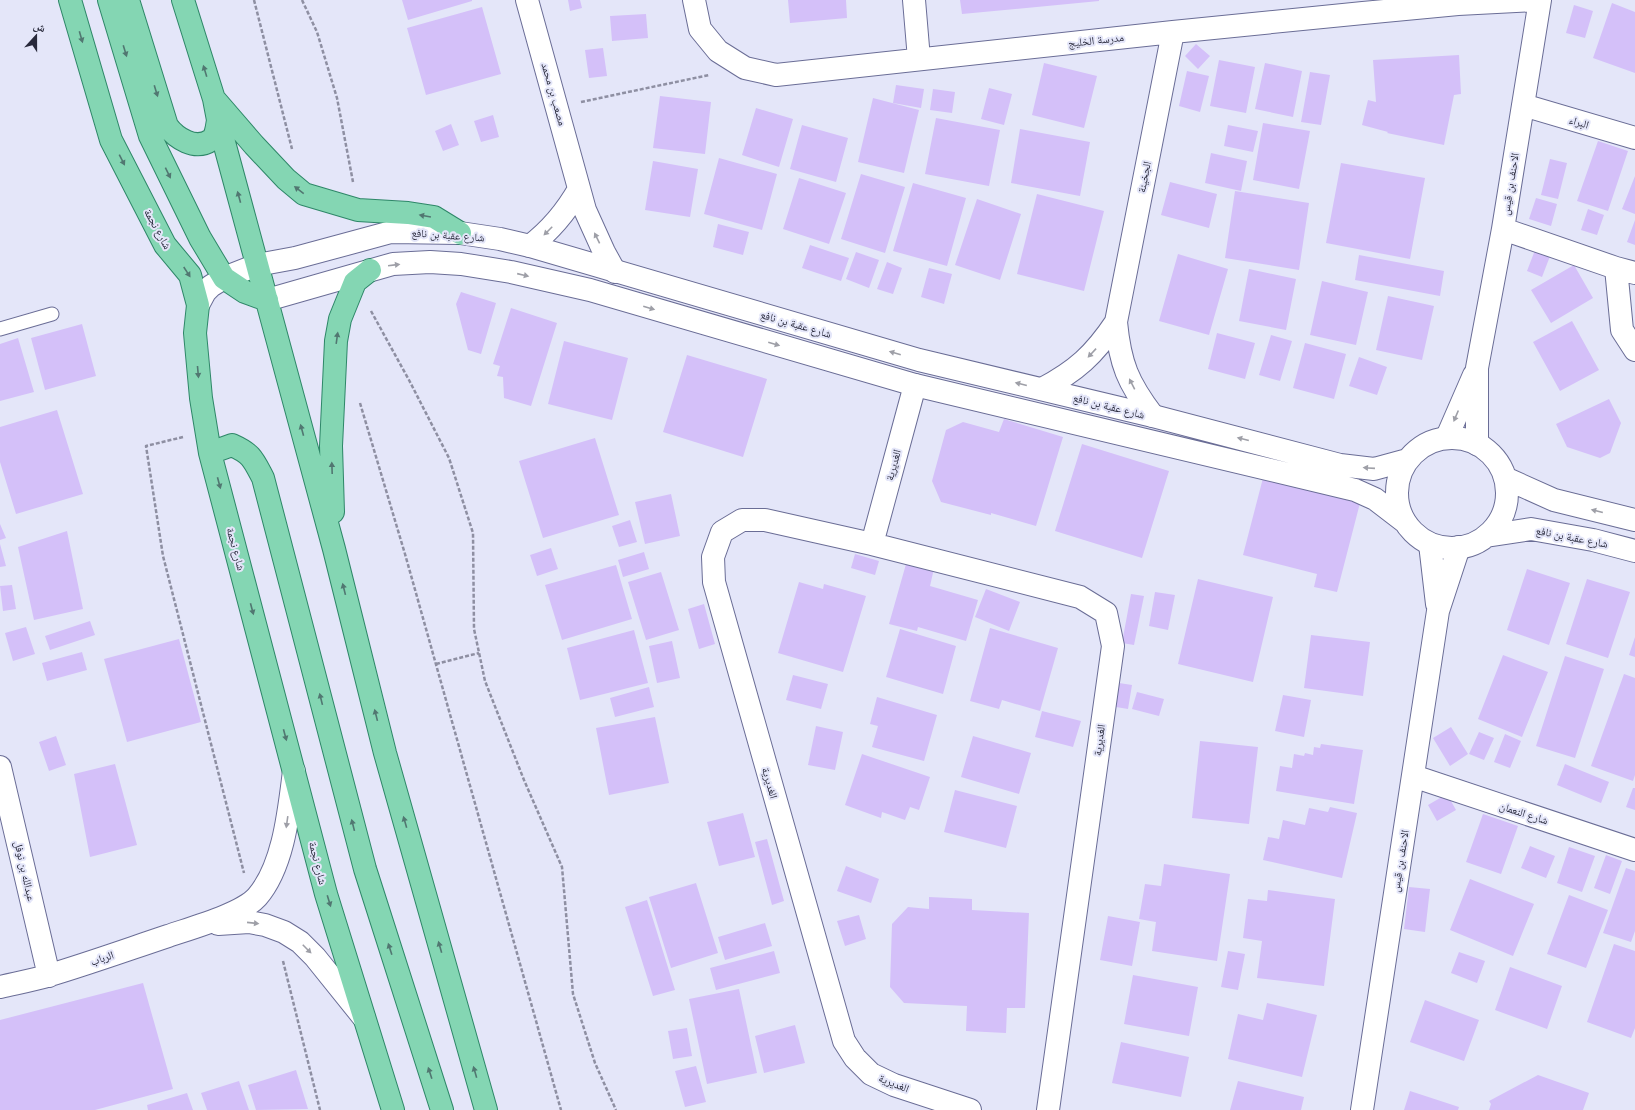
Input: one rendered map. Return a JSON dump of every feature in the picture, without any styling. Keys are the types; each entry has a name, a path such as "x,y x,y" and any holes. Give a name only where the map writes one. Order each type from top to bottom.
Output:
{"main road":[{"name":"شارع نجمة","path":"70,0 111,140 165,245 190,275 198,306 195,333 200,398 209,442 326,894 392,1110"},
{"path":"109,0 150,136 200,238 224,278 245,292 267,300"},
{"path":"128,0 167,126 173,135 185,142 194,144 203,143 211,140 214,136 218,120"},
{"path":"183,0 214,99 218,120 334,549 385,753 486,1110"},
{"path":"214,99 286,179 304,194 358,210 408,213 434,217 460,233"},
{"path":"334,549 331,446 336,341 340,319 363,276"},
{"path":"209,442 232,445 246,452 255,462 264,478 364,869 442,1110"}],"street":[{"name":"مصعب بن محمد","path":"527,0 579,189 594,232 615,272"},
{"name":"مدرسة الخليج","path":"694,0 700,29 718,50 745,68 776,75 1173,32 1361,6 1458,4 1539,0"},
{"path":"914,0 919,59"},
{"name":"الاحنف بن قيس","path":"1477,444 1477,368 1503,229 1539,0"},
{"name":"الجخينة","path":"1153,416 1138,396 1126,373 1118,348 1116,322 1173,32"},
{"name":"البراء","path":"1523,105 1635,138"},
{"path":"530,246 558,221 570,205 579,189"},
{"path":"1503,229 1625,270 1622,330 1635,350"},
{"name":"شارع عقبة بن نافع","path":"198,306 205,292 211,286 224,278 257,265 295,258 391,232 460,233 500,239 530,246 920,360 1153,416 1340,464 1374,469 1407,460"},
{"path":"267,300 363,276 393,264 430,262 460,264 511,272 590,290 914,385 1355,490 1375,499 1405,522 1416,535 1430,544 1459,548 1473,544 1486,536 1500,520 1507,499 1505,478 1499,464 1490,452 1477,444 1447,438 1424,444 1407,460 1398,479 1397,502 1405,522"},
{"name":"الجخينة","path":"1042,389 1064,377 1084,362 1102,343 1116,322"},
{"name":"الاحنف بن قيس","path":"1447,438 1477,368"},
{"name":"الغديرية","path":"872,544 914,385"},
{"path":"1505,478 1554,500 1635,520"},
{"name":"الغديرية","path":"970,1110 894,1085 871,1074 855,1058 844,1041 714,582 713,556 722,532 742,520 765,520 872,544 1080,597 1106,613 1113,646 1048,1110"},
{"name":"شارع عقبة بن نافع","path":"1486,536 1531,529 1593,540 1635,551"},
{"name":"الاحنف بن قيس","path":"1430,544 1438,611"},
{"name":"الاحنف بن قيس","path":"1362,1110 1438,611 1459,548"},
{"name":"عبدالله بن نوفل","path":"0,767 49,976"},
{"name":"الرباب","path":"0,987 49,976 203,924 246,907 252,902 267,883 280,848 286,829 295,770"},
{"name":"شارع النعمان","path":"1414,776 1635,850"},
{"name":"الرباب","path":"203,924 249,922 266,925 275,928 300,942 310,952 364,1018"}],"lane":[{"path":"0,329 52,314"}],"path":[{"path":"254,0 294,156"},
{"path":"302,0 317,32 337,98 358,210"},
{"path":"557,107 745,68"},
{"path":"363,276 409,380 449,458 473,533 474,629 485,681 524,780 562,868 573,994 594,1063 616,1110"},
{"path":"358,395 405,554 561,1110"},
{"path":"209,442 146,446 163,556 252,902"},
{"path":"436,664 479,653"},
{"path":"275,928 320,1110"}],"building":[{"path":"402,0 472,0 472,1 408,20"},
{"path":"568,0 580,0 582,8 570,11"},
{"path":"788,0 846,0 847,18 790,23"},
{"path":"960,0 1099,0 1099,1 962,14"},
{"path":"1612,3 1635,12 1635,73 1593,58"},
{"path":"1574,5 1593,11 1585,38 1566,33"},
{"path":"482,7 501,74 426,95 407,28"},
{"path":"646,14 648,38 612,41 610,16"},
{"path":"1196,44 1210,56 1198,69 1185,56"},
{"path":"603,48 607,76 589,78 585,50"},
{"path":"1459,55 1461,94 1454,95 1444,145 1387,133 1388,132 1362,125 1368,100 1376,102 1373,60"},
{"path":"1219,60 1255,67 1246,113 1210,106"},
{"path":"1044,63 1097,76 1084,128 1032,115"},
{"path":"1265,63 1302,71 1293,117 1255,109"},
{"path":"1187,71 1209,76 1200,112 1179,106"},
{"path":"1310,72 1330,75 1321,125 1301,122"},
{"path":"896,85 924,89 921,108 893,103"},
{"path":"989,88 1012,94 1004,125 981,119"},
{"path":"933,89 955,92 952,113 930,110"},
{"path":"660,96 711,102 705,154 653,148"},
{"path":"873,98 919,110 904,173 858,162"},
{"path":"756,108 793,119 779,167 742,155"},
{"path":"493,115 499,137 481,142 474,121"},
{"path":"936,118 1000,130 989,186 925,174"},
{"path":"1263,123 1310,131 1299,189 1253,180"},
{"path":"451,124 459,145 443,151 435,131"},
{"path":"802,125 848,138 836,182 790,169"},
{"path":"1228,125 1258,131 1253,152 1224,146"},
{"path":"1020,129 1090,142 1080,196 1011,183"},
{"path":"1598,141 1628,151 1608,211 1577,201"},
{"path":"1211,153 1247,161 1241,191 1205,183"},
{"path":"719,158 777,174 762,230 704,214"},
{"path":"1550,159 1567,163 1558,199 1541,195"},
{"path":"653,161 698,169 690,217 645,210"},
{"path":"1341,163 1425,178 1410,259 1326,243"},
{"path":"861,174 905,187 885,253 841,239"},
{"path":"1635,176 1635,214 1622,209"},
{"path":"799,178 846,193 829,244 783,229"},
{"path":"1170,182 1217,194 1209,228 1161,215"},
{"path":"913,183 966,198 947,266 893,251"},
{"path":"1235,191 1309,203 1299,270 1225,258"},
{"path":"1037,194 1104,211 1084,291 1017,274"},
{"path":"1536,198 1557,204 1551,226 1529,219"},
{"path":"977,199 1021,214 1000,280 955,265"},
{"path":"1588,209 1604,215 1597,235 1581,230"},
{"path":"1635,220 1635,245 1627,242"},
{"path":"718,224 749,232 743,255 713,247"},
{"path":"810,245 849,258 841,281 802,268"},
{"path":"1537,245 1552,251 1542,277 1527,271"},
{"path":"856,252 879,260 869,288 846,279"},
{"path":"1178,254 1228,269 1209,335 1159,321"},
{"path":"1359,255 1444,271 1440,296 1355,280"},
{"path":"887,262 902,268 893,294 877,289"},
{"path":"1574,265 1593,298 1551,323 1531,290"},
{"path":"929,268 952,274 944,304 921,297"},
{"path":"1249,269 1296,279 1286,330 1239,321"},
{"path":"1322,281 1368,292 1356,345 1310,335"},
{"path":"461,292 496,303 481,354 468,350 456,304"},
{"path":"1388,296 1434,306 1422,360 1376,350"},
{"path":"511,308 557,323 531,406 504,398 503,377 497,376 500,366 493,364"},
{"path":"1572,321 1599,370 1560,391 1533,342"},
{"path":"82,324 96,376 45,390 31,338"},
{"path":"1217,333 1255,343 1245,379 1208,369"},
{"path":"1271,335 1292,341 1280,381 1259,375"},
{"path":"18,338 34,392 0,401 0,344"},
{"path":"564,341 628,358 612,420 548,404"},
{"path":"1305,343 1346,354 1334,399 1293,388"},
{"path":"687,355 767,379 743,457 663,432"},
{"path":"1359,357 1387,367 1377,395 1349,386"},
{"path":"1609,399 1621,423 1610,453 1600,458 1567,447 1556,424"},
{"path":"57,410 83,494 16,514 0,462 0,427"},
{"path":"1004,419 1063,437 1036,526 991,513 991,515 941,502 932,481 946,430 963,422 999,432"},
{"path":"595,438 619,515 543,538 519,461"},
{"path":"1082,444 1169,471 1142,558 1055,531"},
{"path":"1263,478 1360,503 1337,592 1314,587 1317,574 1243,555"},
{"path":"671,494 680,536 645,544 635,502"},
{"path":"630,520 637,542 619,547 612,526"},
{"path":"0,524 6,538 0,540"},
{"path":"67,531 83,609 34,620 18,547"},
{"path":"0,544 6,566 0,567"},
{"path":"551,548 558,569 537,576 530,555"},
{"path":"644,552 649,569 623,577 618,560"},
{"path":"855,554 879,561 875,575 851,568"},
{"path":"908,557 935,564 930,586 978,600 966,641 918,627 917,631 889,624"},
{"path":"616,565 632,619 562,640 545,585"},
{"path":"1527,569 1570,583 1549,645 1507,630"},
{"path":"661,572 679,630 646,640 628,582"},
{"path":"1198,579 1273,597 1253,682 1178,664"},
{"path":"1587,579 1630,592 1608,658 1566,644"},
{"path":"799,582 823,589 824,584 866,596 843,672 778,653"},
{"path":"12,585 16,609 3,611 0,586"},
{"path":"986,589 1020,602 1009,631 975,617"},
{"path":"1155,592 1175,595 1168,630 1149,626"},
{"path":"1131,594 1144,596 1134,645 1122,643"},
{"path":"704,604 715,644 699,649 688,609"},
{"path":"90,621 95,635 50,650 45,636"},
{"path":"26,627 35,654 13,661 5,633"},
{"path":"990,628 1058,648 1040,711 1002,700 999,709 970,701"},
{"path":"900,629 956,646 943,694 886,677"},
{"path":"634,630 648,683 580,700 567,648"},
{"path":"1311,635 1370,642 1363,696 1304,688"},
{"path":"1635,637 1635,657 1629,655"},
{"path":"179,639 201,722 127,742 104,659"},
{"path":"672,641 680,678 657,683 649,646"},
{"path":"82,652 87,670 47,681 42,663"},
{"path":"1503,655 1548,672 1522,737 1478,719"},
{"path":"1565,656 1604,669 1575,758 1536,746"},
{"path":"1624,674 1635,678 1635,775 1633,781 1591,766"},
{"path":"793,675 828,684 821,709 786,700"},
{"path":"1119,683 1132,685 1128,709 1116,707"},
{"path":"649,687 654,707 615,717 610,698"},
{"path":"1137,692 1164,699 1159,716 1132,709"},
{"path":"1283,695 1311,700 1304,737 1275,731"},
{"path":"877,697 937,715 924,761 872,747 878,726 870,724"},
{"path":"1042,711 1081,721 1073,747 1035,737"},
{"path":"655,717 669,783 609,795 596,728"},
{"path":"816,726 843,732 835,770 808,765"},
{"path":"1451,727 1468,754 1450,766 1433,738"},
{"path":"1479,732 1494,738 1484,760 1469,754"},
{"path":"1505,734 1521,741 1510,768 1494,762"},
{"path":"56,736 66,765 49,771 39,742"},
{"path":"973,736 1031,753 1019,794 961,777"},
{"path":"1200,741 1258,747 1249,824 1192,818"},
{"path":"1321,744 1363,750 1354,804 1276,791 1280,766 1292,768 1294,754 1304,756 1305,753 1313,755 1314,747 1320,748"},
{"path":"862,754 930,777 919,810 910,807 905,820 882,812 881,818 845,805"},
{"path":"115,764 137,845 90,857 74,774"},
{"path":"1565,764 1609,782 1601,803 1557,785"},
{"path":"1633,788 1635,788 1635,810 1626,807"},
{"path":"955,790 1017,806 1006,848 944,832"},
{"path":"1447,794 1456,810 1437,821 1428,805"},
{"path":"1330,807 1357,813 1342,878 1263,860 1268,837 1279,839 1283,820 1305,825 1309,808 1328,812"},
{"path":"743,813 755,857 719,866 707,822"},
{"path":"1483,814 1518,826 1501,874 1466,862"},
{"path":"767,839 784,901 772,905 755,842"},
{"path":"1530,846 1555,856 1546,878 1521,868"},
{"path":"1569,847 1595,856 1582,892 1557,883"},
{"path":"1606,855 1622,861 1610,894 1594,888"},
{"path":"1164,864 1230,874 1217,961 1152,951 1156,922 1139,919 1145,884 1161,886"},
{"path":"846,866 879,879 871,903 837,891"},
{"path":"1626,868 1635,871 1635,931 1631,942 1603,933"},
{"path":"1470,879 1534,904 1513,956 1450,930"},
{"path":"696,883 718,953 671,968 649,897"},
{"path":"1409,887 1430,889 1425,932 1404,929"},
{"path":"1268,890 1335,899 1324,986 1257,978 1262,941 1243,938 1248,899 1267,901"},
{"path":"1569,895 1608,910 1586,968 1547,954"},
{"path":"929,897 972,899 972,910 1029,913 1025,1008 1007,1008 1006,1033 966,1031 967,1006 904,1003 890,987 892,924 908,907 929,909"},
{"path":"647,900 675,990 653,996 625,907"},
{"path":"859,915 866,939 845,946 837,921"},
{"path":"1108,916 1140,922 1132,966 1100,960"},
{"path":"765,923 772,946 725,960 718,937"},
{"path":"1614,944 1635,951 1635,1028 1631,1038 1587,1022"},
{"path":"774,951 780,973 716,990 710,968"},
{"path":"1228,951 1245,954 1238,990 1221,987"},
{"path":"1459,952 1485,961 1477,983 1451,973"},
{"path":"1510,967 1562,986 1547,1029 1495,1010"},
{"path":"1133,975 1198,987 1189,1036 1124,1024"},
{"path":"143,983 173,1089 95,1110 0,1110 0,1020"},
{"path":"739,989 757,1073 707,1084 689,999"},
{"path":"1425,1000 1479,1020 1464,1061 1410,1042"},
{"path":"1267,1003 1317,1015 1302,1077 1228,1059 1238,1014 1263,1020"},
{"path":"795,1025 805,1063 764,1073 755,1036"},
{"path":"687,1028 692,1056 673,1059 668,1031"},
{"path":"1121,1042 1189,1057 1181,1097 1112,1083"},
{"path":"696,1066 706,1102 685,1107 675,1071"},
{"path":"296,1070 308,1109 256,1110 248,1085"},
{"path":"1538,1075 1589,1093 1583,1110 1489,1110 1491,1104 1489,1101"},
{"path":"239,1081 249,1110 207,1110 201,1093"},
{"path":"1238,1081 1304,1097 1301,1110 1230,1110"},
{"path":"1410,1091 1459,1107 1458,1110 1404,1110"},
{"path":"187,1093 193,1110 148,1110 147,1105"}]}
